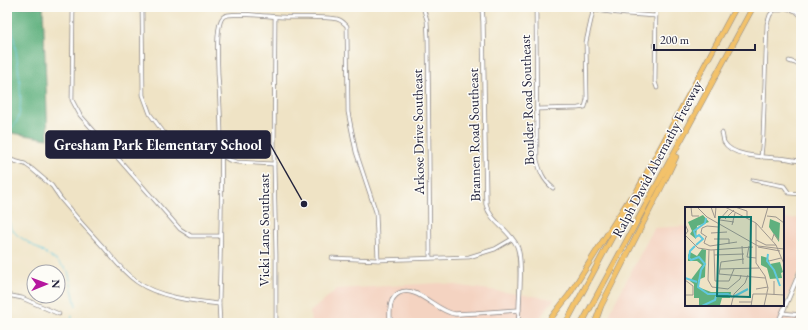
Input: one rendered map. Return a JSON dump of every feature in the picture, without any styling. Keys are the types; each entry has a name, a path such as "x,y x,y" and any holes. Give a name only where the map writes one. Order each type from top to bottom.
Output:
{"highway":[{"name":"Ralph David Abernathy Freeway","path":"566,323 736,7"},
{"name":"Ralph David Abernathy Freeway","path":"582,323 753,7"},
{"path":"595,323 601,306 665,180 689,126"},
{"path":"547,323 568,296 658,153"}],"street":[{"path":"73,7 72,100 80,116 180,229 191,236 220,236"},
{"path":"142,7 142,90 150,114 169,138 181,147 196,152 221,155 229,160 237,162 274,164"},
{"name":"Arkose Drive Southeast","path":"423,7 427,20 428,38 430,258"},
{"name":"Brannen Road Southeast","path":"482,7 486,204 490,215 512,239 519,254 518,323"},
{"name":"Boulder Road Southeast","path":"536,7 537,160 546,182 553,188"},
{"path":"656,7 654,82 658,88"},
{"path":"761,157 767,24 770,15 775,8 780,11 783,7 796,11 801,16"},
{"path":"537,108 586,108 586,42 594,8 626,14 656,16"},
{"path":"220,323 221,117 217,55 218,37 222,18 226,15 245,14 275,17 331,18 342,21 347,26 348,112 355,147 376,212 378,260"},
{"name":"Vicki Lane Southeast","path":"275,17 274,164 276,323"},
{"path":"789,61 801,65"},
{"path":"722,133 725,143 731,149 738,152 761,157 801,161"},
{"path":"7,159 25,164 52,186 124,271 137,282 156,291 194,302 219,304"},
{"path":"752,180 784,186 789,193 801,194"},
{"path":"332,258 378,260 475,256 495,250 512,239"},
{"path":"778,323 801,269"},
{"path":"390,323 391,302 394,296 403,291 410,291 417,294 440,309 455,314 519,310"},
{"path":"7,296 22,298 59,314"},
{"path":"783,314 801,315"}],"shaded area":[{"path":"801,218 801,266 784,306 784,219"},
{"path":"685,226 685,306 784,306 780,315 801,316 801,323 607,323 612,308 654,228"},
{"path":"440,283 554,299 536,323 311,323 310,312 337,289"}],"green space":[{"path":"7,7 43,7 48,139 7,132"}],"waterway":[{"path":"7,132 16,123 19,114 20,101 20,84 9,7"},
{"path":"7,203 10,227 17,235 57,261 68,271 76,306"},
{"path":"71,323 72,316"}],"place":[{"name":"Gresham Park Elementary School","path":"304,204"}]}
